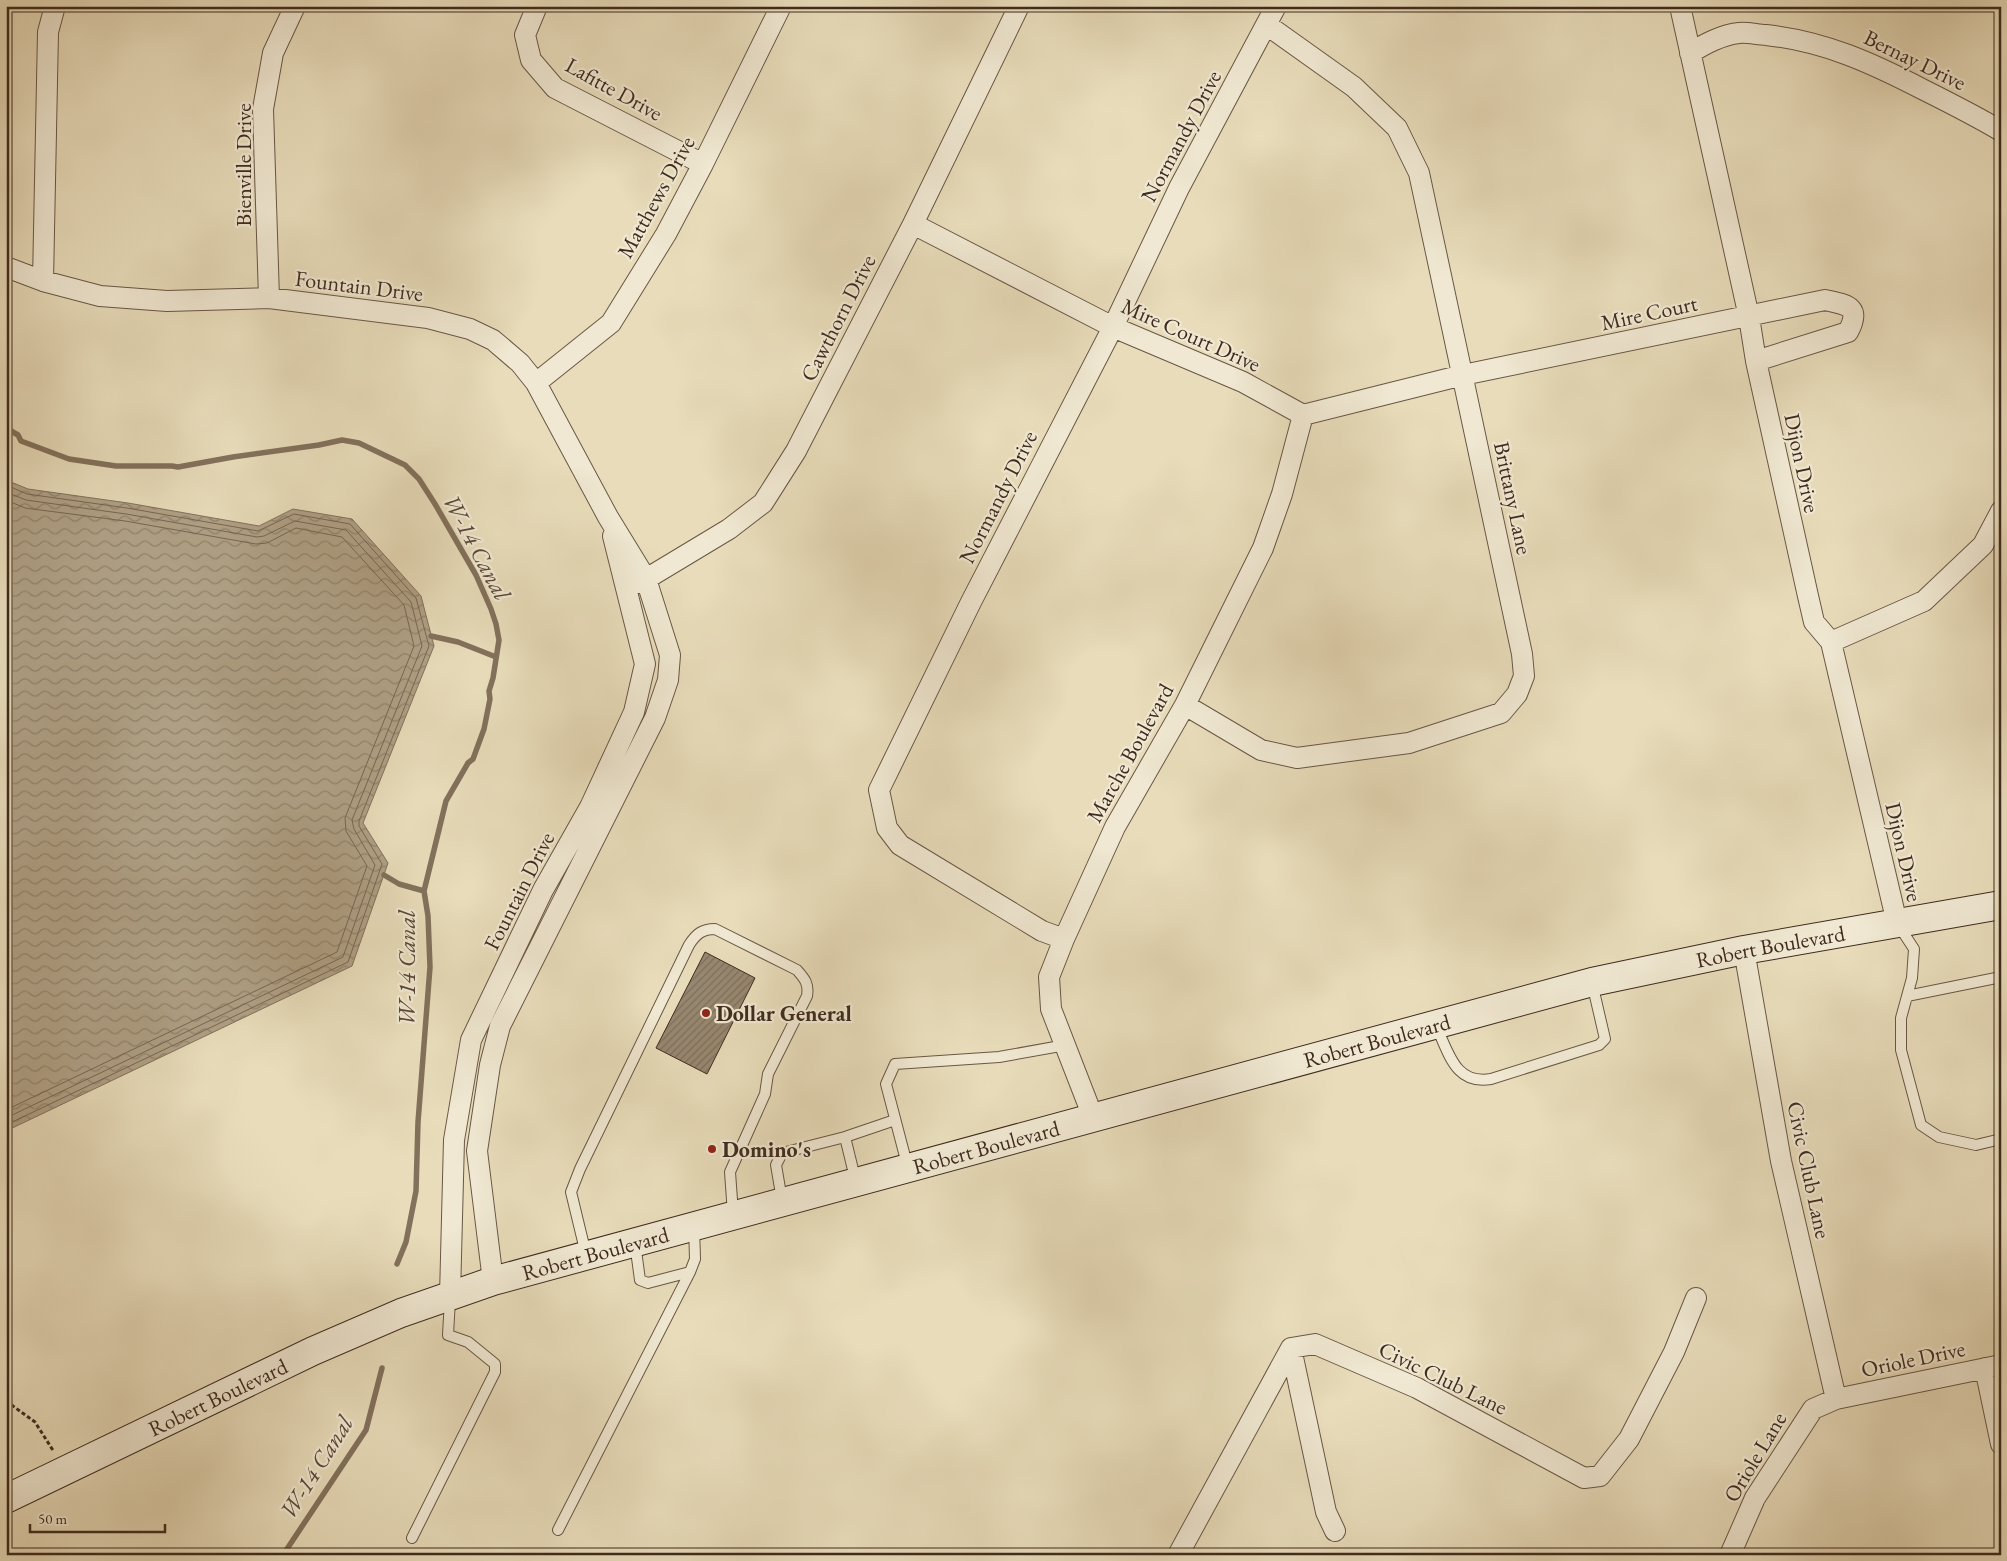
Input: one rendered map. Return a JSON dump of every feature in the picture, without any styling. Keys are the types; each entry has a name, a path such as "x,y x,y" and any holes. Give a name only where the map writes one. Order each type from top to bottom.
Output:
{"main road":[{"name":"Robert Boulevard","path":"6,1499 313,1351 401,1313 493,1280 1592,982 1744,950 2001,905"}],"street":[{"path":"43,282 48,134 48,32 55,6"},
{"name":"Bienville Drive","path":"269,298 263,109 274,53 295,6"},
{"name":"Lafitte Drive","path":"537,6 524,35 531,60 555,88 703,164"},
{"name":"Matthews Drive","path":"536,383 611,323 666,234 703,164 781,6"},
{"name":"Cawthorn Drive","path":"625,588 729,530 763,503 796,451 913,224 1019,6"},
{"name":"Normandy Drive","path":"1064,939 1042,931 900,845 887,828 879,790 971,602 1113,327 1179,188 1276,6"},
{"name":"Dijon Drive","path":"1680,6 1750,317 1756,362 1814,622 1831,642 1896,923"},
{"name":"Brittany Lane","path":"1185,706 1261,750 1297,758 1409,743 1501,712 1517,694 1524,676 1522,654 1419,173 1397,128 1354,87 1267,25"},
{"name":"Bernay Drive","path":"1690,53 1711,40 1740,33 1780,37 1812,43 1842,51 1884,70 2001,131"},
{"name":"Mire Court Drive","path":"913,224 1113,327 1243,382 1303,415"},
{"name":"Fountain Drive","path":"6,267 43,282 100,296 167,301 269,298 428,318 470,329 493,340 520,362 536,383 608,517 646,578 670,655 668,680 655,718 610,786 590,807 543,890 471,1040 454,1140 450,1296"},
{"name":"Mire Court","path":"1463,375 1825,300 1845,304 1852,311 1854,320 1848,332 1756,362"},
{"path":"1303,415 1463,375"},
{"name":"Marche Boulevard","path":"1093,1117 1051,1009 1049,977 1114,827 1185,706 1264,548 1282,494 1303,415"},
{"path":"1831,642 1924,601 1983,545 2001,511"},
{"name":"Fountain Drive","path":"493,1280 477,1152 490,1065 500,1026 610,786 634,712 645,664 608,517"},
{"name":"Civic Club Lane","path":"1744,950 1781,1161 1836,1399"},
{"path":"454,1140 478,1143"},
{"name":"Civic Club Lane","path":"1291,1348 1315,1344 1417,1388 1584,1478 1600,1476 1629,1439 1674,1352 1696,1298"},
{"path":"1291,1348 1326,1512 1335,1531"},
{"path":"1178,1555 1291,1348"},
{"path":"1993,1367 2001,1444"},
{"name":"Oriole Drive","path":"1836,1399 1993,1367"},
{"name":"Oriole Lane","path":"1730,1555 1755,1498 1813,1409 1836,1399"}],"lane":[{"path":"1896,923 1914,949 1912,978 1901,1018 1901,1050 1921,1125 1939,1137 1976,1145 2001,1139"},
{"path":"586,1254 571,1192 584,1160 689,945 694,937 705,929 715,929 797,970 806,980 808,990 807,996 768,1074 764,1094 730,1172 733,1215"},
{"path":"1907,996 2001,977"},
{"path":"1436,1024 1456,1068 1466,1076 1477,1081 1491,1079 1599,1045 1605,1039 1592,982"},
{"path":"908,1168 886,1084 895,1064 999,1057 1066,1045"},
{"path":"782,1202 776,1165 782,1153 846,1137 895,1120"},
{"path":"846,1137 856,1182"},
{"path":"558,1530 690,1272 695,1260 694,1226"},
{"path":"635,1242 640,1280 648,1283 690,1272"},
{"path":"412,1538 496,1372 495,1364 468,1342 448,1335 450,1296"}],"path":[{"path":"6,1400 35,1422 66,1470"}],"water":[{"path":"6,480 28,489 128,503 259,526 293,509 352,519 421,596 434,646 363,823 388,863 352,966 6,1131"}],"building":[{"name":"Dollar General","path":"705,952 755,978 707,1074 656,1048"}],"waterway":[{"name":"W-14 Canal","path":"6,428 18,435 21,441 69,459 116,466 178,467 342,440 359,443 405,465 419,479 476,575 491,609 499,640 484,729 473,759 468,763 446,801 424,891 428,916 430,967 418,1122 416,1191 406,1242 397,1264"},
{"path":"431,636 458,642 496,657"},
{"path":"384,875 399,884 424,891"},
{"name":"W-14 Canal","path":"283,1555 366,1430 382,1368"}],"place":[{"name":"Dollar General","path":"706,1013"},
{"name":"Domino's","path":"712,1149"}]}
